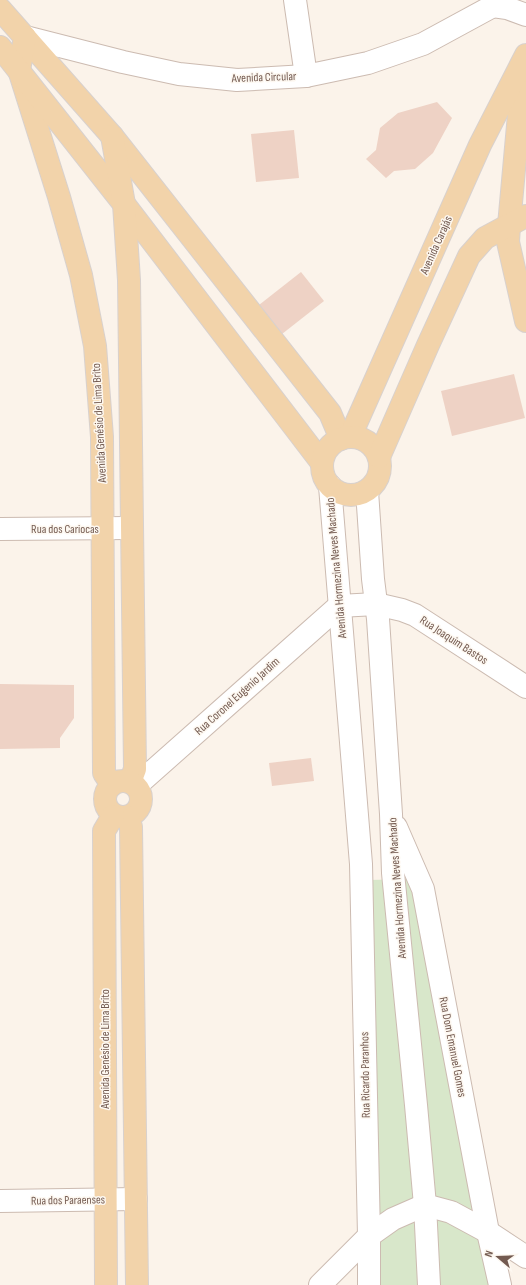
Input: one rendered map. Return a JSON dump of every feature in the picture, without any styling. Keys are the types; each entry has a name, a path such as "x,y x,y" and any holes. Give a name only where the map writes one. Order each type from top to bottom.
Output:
{"main road":[{"path":"0,9 112,136 330,413 346,438"},
{"path":"20,70 25,37"},
{"path":"0,47 20,70 124,204 322,463"},
{"path":"525,57 517,221 508,242 526,321"},
{"name":"Avenida Carajás","path":"346,438 480,145 525,57"},
{"name":"Avenida Genésio de Lima Brito","path":"20,70 59,196 81,275 95,346 102,437 104,528 104,773 126,784"},
{"path":"112,136 124,204 129,280 135,769 126,784 106,791 104,800 107,809 121,816 132,827 136,1285"},
{"path":"379,457 372,447 362,440 346,438 332,445 325,453 322,463 323,476 330,486 341,494 354,496 367,491 376,481 380,469 379,457 469,256 486,238 517,221"},
{"path":"121,816 136,812 141,804 141,794 126,784"},
{"name":"Avenida Genésio de Lima Brito","path":"106,1285 104,831 121,816"}],"street":[{"path":"295,0 306,76"},
{"name":"Avenida Circular","path":"25,37 123,62 179,74 237,80 306,76 368,63 423,44 496,3 526,15"},
{"name":"Avenida Hormezina Neves Machado","path":"330,486 361,864"},
{"name":"Avenida Hormezina Neves Machado","path":"367,491 391,814 393,873 425,1206 429,1285"},
{"name":"Rua dos Cariocas","path":"0,529 131,528"},
{"name":"Rua Joaquim Bastos","path":"339,606 376,604 402,610 415,615 526,687"},
{"name":"Rua Coronel Eugenio Jardim","path":"126,784 339,606"},
{"name":"Rua Dom Emanuel Gomes","path":"391,814 422,889 488,1232 500,1285"},
{"name":"Rua Ricardo Paranhos","path":"361,864 369,1285"},
{"name":"Rua dos Paraenses","path":"0,1201 136,1199"},
{"path":"320,1285 369,1236 393,1219 425,1206 451,1212 488,1232 526,1257"}],"green space":[{"path":"409,879 496,1285 374,1285 369,880"}],"building":[{"path":"437,102 452,118 433,153 415,169 394,171 386,178 366,159 376,150 380,128 398,113"},
{"path":"294,130 299,178 256,182 251,134"},
{"path":"301,272 324,301 282,334 259,305"},
{"path":"514,374 525,418 452,436 441,391"},
{"path":"0,684 74,685 74,718 60,738 60,748 0,749"},
{"path":"311,758 314,781 272,786 269,763"}]}
